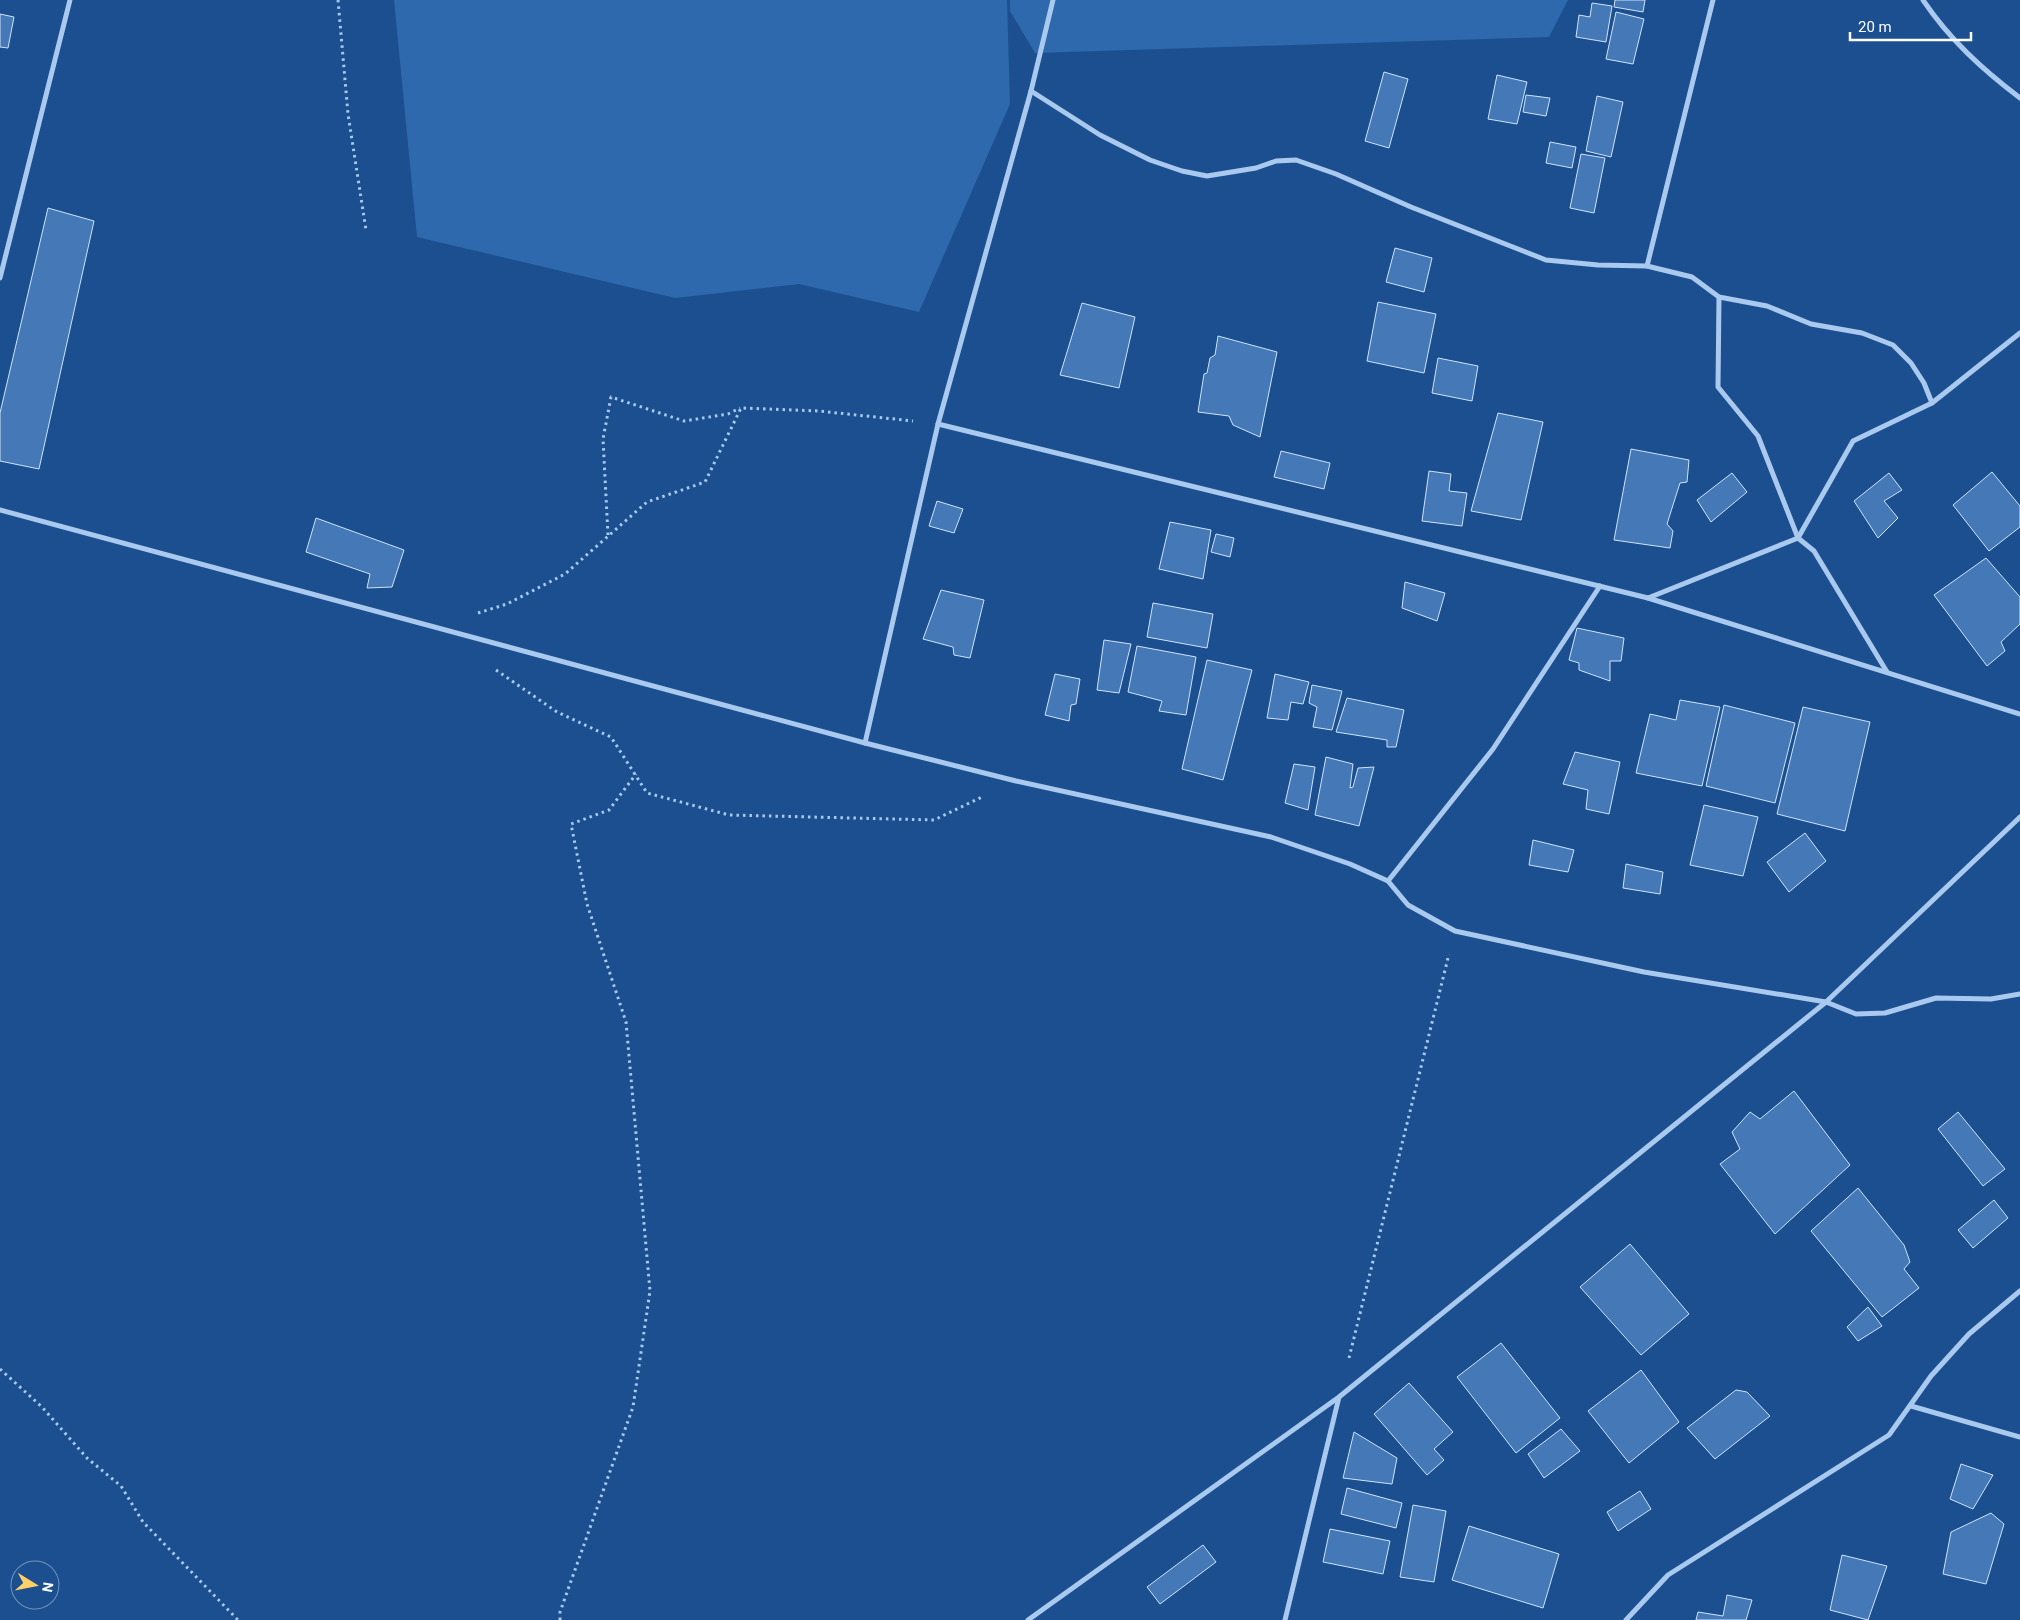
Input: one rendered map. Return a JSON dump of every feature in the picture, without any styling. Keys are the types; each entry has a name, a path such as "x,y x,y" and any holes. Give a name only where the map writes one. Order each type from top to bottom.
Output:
{"street":[{"path":"0,278 70,0"},
{"path":"865,743 938,424 1032,91 1053,0"},
{"path":"1647,266 1713,0"},
{"path":"1923,0 1944,30 1988,74 2020,98"},
{"path":"1032,91 1100,135 1150,160 1182,171 1207,176 1256,168 1276,161 1296,160 1336,174 1411,207 1546,260 1598,265 1647,266 1692,277 1719,297 1767,306 1811,324 1862,333 1893,346 1911,363 1924,383 1932,403"},
{"path":"1719,297 1718,387 1758,436 1798,538 1814,551 1887,672"},
{"path":"1648,598 1798,538 1853,441 1932,403 2020,334"},
{"path":"938,424 1648,598 2020,714"},
{"path":"0,510 865,743 1016,781 1271,837 1350,864 1388,881 1408,905 1455,931 1644,972 1826,1002 1856,1014 1885,1013 1936,998 1991,999 2020,994"},
{"path":"1388,881 1493,749 1600,586"},
{"path":"1028,1620 1339,1397 1826,1002 2020,817"},
{"path":"1626,1620 1668,1575 1888,1435 1911,1406 1931,1376 1970,1334 2020,1291"},
{"path":"1285,1620 1339,1397"},
{"path":"1911,1406 2020,1437"}],"path":[{"path":"338,0 348,114 366,230"},
{"path":"608,536 603,439 611,397 684,421 728,414 741,408 819,411 938,424"},
{"path":"437,627 507,604 565,574 647,502 705,482 741,408"},
{"path":"494,669 557,712 611,737 647,793 729,815 934,820 1016,781"},
{"path":"560,1620 566,1594 633,1407 650,1292 626,1022 587,904 571,824 609,810 636,774"},
{"path":"1339,1397 1455,931"},
{"path":"0,1369 42,1407 87,1458 120,1486 143,1522 238,1620"}],"shaded area":[{"path":"394,0 1007,0 1010,104 919,312 799,284 675,298 417,237"},
{"path":"1010,0 1568,0 1549,37 1035,53 1010,11"}],"building":[{"path":"1615,0 1645,0 1643,12 1614,7"},
{"path":"1592,3 1612,6 1606,42 1576,37 1579,15 1590,17"},
{"path":"1616,12 1644,19 1633,64 1606,59"},
{"path":"0,14 14,17 8,48 0,47"},
{"path":"1384,72 1408,79 1389,148 1365,141"},
{"path":"1497,75 1527,82 1517,124 1488,119"},
{"path":"1526,95 1550,98 1546,116 1523,112"},
{"path":"1597,96 1623,102 1611,157 1586,151"},
{"path":"1550,142 1576,147 1572,168 1546,163"},
{"path":"1581,154 1605,158 1594,213 1570,208"},
{"path":"48,208 94,221 39,469 0,461 0,413"},
{"path":"1395,248 1432,258 1424,292 1386,282"},
{"path":"1378,302 1436,314 1424,373 1367,361"},
{"path":"1082,303 1135,317 1119,388 1060,375"},
{"path":"1218,336 1277,352 1260,437 1233,425 1229,416 1198,412 1204,374 1207,373 1210,358 1215,355"},
{"path":"1438,358 1478,366 1472,401 1432,393"},
{"path":"1498,413 1543,422 1521,520 1471,511"},
{"path":"1631,449 1689,460 1687,482 1680,483 1667,524 1673,531 1670,548 1614,540"},
{"path":"1281,451 1330,463 1324,489 1274,477"},
{"path":"1429,471 1451,474 1449,491 1467,493 1462,526 1422,521"},
{"path":"1992,472 2020,506 2020,527 1989,551 1953,505"},
{"path":"1732,473 1747,492 1711,522 1697,500"},
{"path":"1889,473 1902,490 1884,501 1898,518 1878,538 1854,501"},
{"path":"937,501 963,509 954,533 929,526"},
{"path":"316,518 404,550 392,587 367,588 370,574 306,552"},
{"path":"1170,522 1211,530 1203,579 1159,569"},
{"path":"1216,534 1234,538 1230,557 1211,552"},
{"path":"1986,558 2020,597 2020,624 2001,642 2005,651 1987,666 1934,595"},
{"path":"1405,582 1445,593 1437,621 1402,608"},
{"path":"941,590 984,600 970,658 954,655 953,647 923,639"},
{"path":"1153,603 1213,614 1207,648 1147,637"},
{"path":"1577,628 1624,638 1621,661 1610,661 1610,681 1579,670 1579,663 1569,660"},
{"path":"1104,640 1131,644 1119,693 1097,690"},
{"path":"1137,646 1196,657 1186,715 1159,711 1162,701 1128,692"},
{"path":"1207,660 1252,670 1223,780 1182,769"},
{"path":"1055,674 1080,679 1076,704 1071,705 1069,721 1045,715"},
{"path":"1275,674 1309,682 1303,704 1291,702 1288,720 1267,718"},
{"path":"1312,685 1342,691 1332,730 1313,727 1317,707 1309,703"},
{"path":"1347,698 1404,710 1396,747 1387,747 1387,740 1336,732"},
{"path":"1680,700 1720,707 1702,786 1636,773 1650,714 1676,720"},
{"path":"1724,705 1795,723 1775,803 1706,786"},
{"path":"1803,707 1870,722 1845,831 1777,814"},
{"path":"1575,752 1620,762 1609,814 1586,809 1588,790 1563,784"},
{"path":"1326,757 1353,764 1350,788 1353,787 1358,768 1374,767 1359,826 1315,815"},
{"path":"1294,764 1315,767 1308,810 1285,803"},
{"path":"1704,805 1758,817 1743,876 1690,865"},
{"path":"1805,833 1826,861 1789,892 1767,862"},
{"path":"1533,840 1574,850 1568,872 1529,865"},
{"path":"1626,864 1663,872 1660,894 1623,888"},
{"path":"1794,1091 1850,1165 1775,1234 1720,1164 1740,1149 1732,1132 1750,1112 1760,1119"},
{"path":"1958,1112 2005,1169 1983,1186 1938,1129"},
{"path":"1858,1188 1904,1245 1910,1262 1904,1269 1919,1288 1882,1317 1811,1231"},
{"path":"1994,1200 2008,1218 1973,1248 1958,1230"},
{"path":"1630,1244 1689,1314 1641,1355 1580,1287"},
{"path":"1868,1307 1882,1326 1858,1341 1847,1327"},
{"path":"1501,1343 1560,1418 1516,1453 1457,1377"},
{"path":"1641,1370 1679,1422 1629,1463 1588,1411"},
{"path":"1409,1383 1453,1432 1434,1449 1444,1460 1427,1475 1374,1414"},
{"path":"1736,1390 1747,1392 1770,1416 1715,1459 1687,1428"},
{"path":"1561,1429 1580,1451 1544,1478 1528,1454"},
{"path":"1354,1432 1397,1458 1392,1484 1343,1478"},
{"path":"1961,1464 1993,1475 1973,1509 1950,1499"},
{"path":"1347,1488 1402,1503 1396,1528 1341,1514"},
{"path":"1640,1491 1651,1509 1618,1531 1607,1512"},
{"path":"1413,1505 1446,1511 1434,1582 1400,1577"},
{"path":"1991,1513 2004,1524 1986,1584 1943,1574 1951,1532"},
{"path":"1469,1526 1559,1554 1543,1608 1452,1580"},
{"path":"1330,1529 1390,1541 1383,1574 1323,1562"},
{"path":"1203,1545 1216,1562 1160,1604 1147,1587"},
{"path":"1842,1555 1887,1566 1868,1620 1830,1610"},
{"path":"1727,1595 1752,1600 1746,1620 1696,1620 1698,1612 1723,1616"}]}
